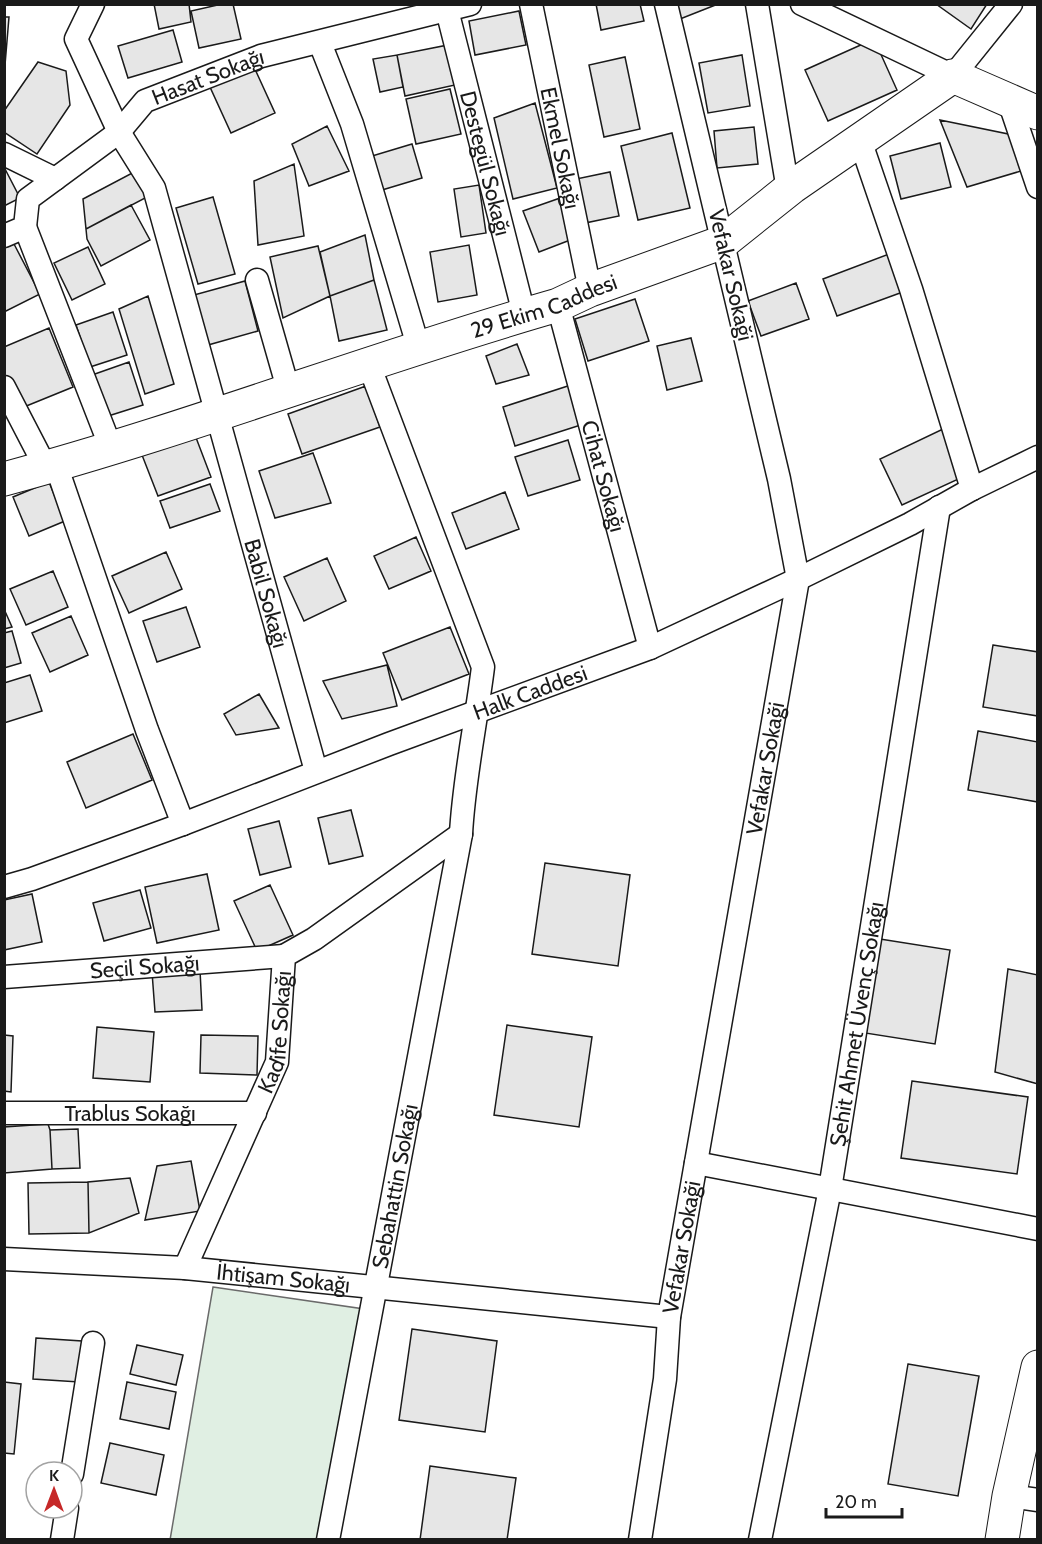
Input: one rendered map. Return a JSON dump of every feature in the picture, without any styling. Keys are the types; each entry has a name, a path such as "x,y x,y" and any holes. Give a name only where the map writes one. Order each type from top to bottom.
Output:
{"street":[{"name":"Babil Sokağı","path":"93,4 76,39 119,132 154,188 219,415 316,771"},
{"name":"Hasat Sokağı","path":"25,227 28,199 119,132 145,101 261,56 470,4"},
{"name":"Ekmel Sokağı","path":"531,4 590,290"},
{"name":"Vefakar Sokaği","path":"640,1539 665,1379 669,1317 798,579 779,479 666,4"},
{"path":"757,4 788,190"},
{"path":"802,4 1023,107 1038,187"},
{"path":"953,76 1011,4"},
{"name":"Destegül Sokağı","path":"447,10 524,314"},
{"path":"320,43 352,124 419,349"},
{"name":"29 Ekim Caddesi","path":"4,479 51,467 219,415 524,314 558,305 590,290 723,242 788,190 953,76"},
{"path":"860,140 911,289 972,489"},
{"path":"4,154 55,179"},
{"path":"4,236 25,227 111,448"},
{"path":"257,280 289,392"},
{"name":"Cihat Sokağı","path":"558,305 650,648"},
{"name":"Sebahattin Sokağı","path":"328,1539 461,834 463,801 483,667 369,365"},
{"path":"4,387 51,467 183,824"},
{"name":"Halk Caddesi","path":"4,887 33,879 183,824 316,771 650,648 798,579 1038,457"},
{"name":"Şehit Ahmet Üvenç Sokağı","path":"760,1539 830,1189 939,507"},
{"name":"Kadife Sokağı","path":"185,1268 277,1062 284,956 314,939 461,834"},
{"name":"Seçil Sokağı","path":"4,977 284,956"},
{"name":"Trablus Sokağı","path":"4,1113 255,1113"},
{"path":"696,1163 1038,1229"},
{"name":"İhtişam Sokağı","path":"4,1260 185,1268 669,1317"},
{"path":"74,1460 93,1343"},
{"path":"1002,1539 1023,1498 1038,1367"},
{"path":"62,1539 65,1520"}],"green space":[{"path":"213,1287 364,1309 322,1539 170,1540"}],"building":[{"path":"154,4 189,4 191,22 159,29"},
{"path":"222,4 233,4 241,39 199,48 191,11"},
{"path":"596,4 640,4 644,21 601,30"},
{"path":"674,4 718,4 680,19"},
{"path":"936,4 987,4 971,29"},
{"path":"519,11 526,45 475,55 469,21"},
{"path":"4,17 9,17 5,65 4,65"},
{"path":"173,30 182,62 128,78 118,46"},
{"path":"874,39 897,90 828,121 805,70"},
{"path":"448,45 455,85 405,96 397,55"},
{"path":"397,55 403,87 380,92 373,59"},
{"path":"742,55 750,106 708,113 699,63"},
{"path":"625,57 640,129 604,137 589,65"},
{"path":"38,62 66,71 70,105 37,154 4,132 4,111"},
{"path":"254,67 275,113 231,133 210,87"},
{"path":"450,89 461,134 416,144 406,99"},
{"path":"535,103 557,188 513,199 494,118"},
{"path":"940,120 1013,135 1021,171 967,187"},
{"path":"327,126 349,171 309,186 292,144"},
{"path":"754,127 758,164 717,168 714,131"},
{"path":"672,133 690,208 638,220 621,146"},
{"path":"940,143 951,187 901,199 890,156"},
{"path":"412,144 422,178 382,190 372,156"},
{"path":"294,164 304,236 258,245 254,181"},
{"path":"4,167 20,198 4,206"},
{"path":"136,171 149,196 86,229 83,199"},
{"path":"610,172 619,216 585,223 576,179"},
{"path":"479,185 486,233 461,237 454,189"},
{"path":"213,197 235,274 198,284 176,208"},
{"path":"563,197 578,237 539,252 523,211"},
{"path":"131,205 150,240 101,266 87,239 86,229"},
{"path":"365,235 374,280 330,296 320,252"},
{"path":"14,244 40,294 4,312 4,248"},
{"path":"469,245 477,295 438,302 430,252"},
{"path":"318,246 330,296 283,318 270,257"},
{"path":"88,247 105,284 72,300 54,263"},
{"path":"897,251 911,289 837,316 823,279"},
{"path":"374,280 387,330 339,341 330,296"},
{"path":"245,281 258,331 208,345 194,295"},
{"path":"796,283 809,319 761,336 748,301"},
{"path":"148,296 174,384 145,394 119,309"},
{"path":"635,299 649,341 588,361 575,319"},
{"path":"113,312 127,355 90,367 76,325"},
{"path":"49,328 73,387 19,409 4,373 4,347"},
{"path":"691,338 702,381 667,390 657,346"},
{"path":"517,344 529,375 496,384 486,356"},
{"path":"129,362 143,405 105,417 92,375"},
{"path":"574,384 587,423 515,446 503,407"},
{"path":"366,386 380,427 302,454 288,414"},
{"path":"943,429 965,476 902,505 880,459"},
{"path":"195,435 211,477 158,496 142,455"},
{"path":"568,440 580,480 528,496 515,457"},
{"path":"313,453 331,503 275,518 259,471"},
{"path":"49,482 65,521 29,536 13,497"},
{"path":"210,484 220,511 170,528 160,501"},
{"path":"505,492 519,529 466,549 452,513"},
{"path":"416,537 431,571 389,589 374,556"},
{"path":"166,552 182,589 129,613 112,576"},
{"path":"327,558 346,601 304,621 284,577"},
{"path":"53,571 68,607 26,625 10,589"},
{"path":"186,607 200,647 157,662 143,621"},
{"path":"4,609 12,627 4,629"},
{"path":"71,616 88,655 50,672 32,633"},
{"path":"450,627 469,674 402,700 383,653"},
{"path":"12,631 21,663 4,668 4,633"},
{"path":"993,645 1038,652 1038,716 983,707"},
{"path":"387,665 397,706 342,719 323,681"},
{"path":"30,675 42,711 4,723 4,683"},
{"path":"259,694 279,728 236,735 224,714"},
{"path":"978,731 1038,742 1038,802 968,790"},
{"path":"133,734 152,780 86,808 67,762"},
{"path":"351,810 363,856 329,864 318,818"},
{"path":"279,821 291,867 260,875 248,829"},
{"path":"545,863 630,875 618,966 532,954"},
{"path":"207,874 219,930 157,943 145,887"},
{"path":"270,885 293,935 257,951 234,901"},
{"path":"140,890 151,928 104,941 93,903"},
{"path":"32,894 42,942 4,950 4,900"},
{"path":"880,939 950,950 935,1044 865,1033"},
{"path":"1008,969 1038,975 1038,1084 995,1072"},
{"path":"200,970 202,1010 155,1012 152,972"},
{"path":"507,1025 592,1037 579,1127 494,1115"},
{"path":"97,1027 154,1032 150,1082 93,1078"},
{"path":"4,1035 13,1036 11,1092 4,1091"},
{"path":"201,1035 258,1036 257,1075 200,1073"},
{"path":"912,1081 1028,1097 1017,1174 901,1158"},
{"path":"48,1124 52,1169 4,1173 4,1127"},
{"path":"78,1129 80,1168 52,1169 50,1130"},
{"path":"191,1161 200,1211 145,1220 157,1166"},
{"path":"130,1178 139,1213 89,1233 88,1182"},
{"path":"88,1182 89,1233 29,1234 28,1183"},
{"path":"412,1329 497,1341 485,1432 399,1420"},
{"path":"36,1338 82,1341 79,1382 33,1379"},
{"path":"137,1345 183,1355 176,1385 130,1374"},
{"path":"908,1364 979,1376 958,1496 888,1484"},
{"path":"4,1382 21,1384 14,1454 4,1453"},
{"path":"127,1382 176,1392 169,1429 120,1419"},
{"path":"110,1443 164,1455 156,1495 101,1483"},
{"path":"430,1466 516,1478 507,1540 420,1540"}]}
